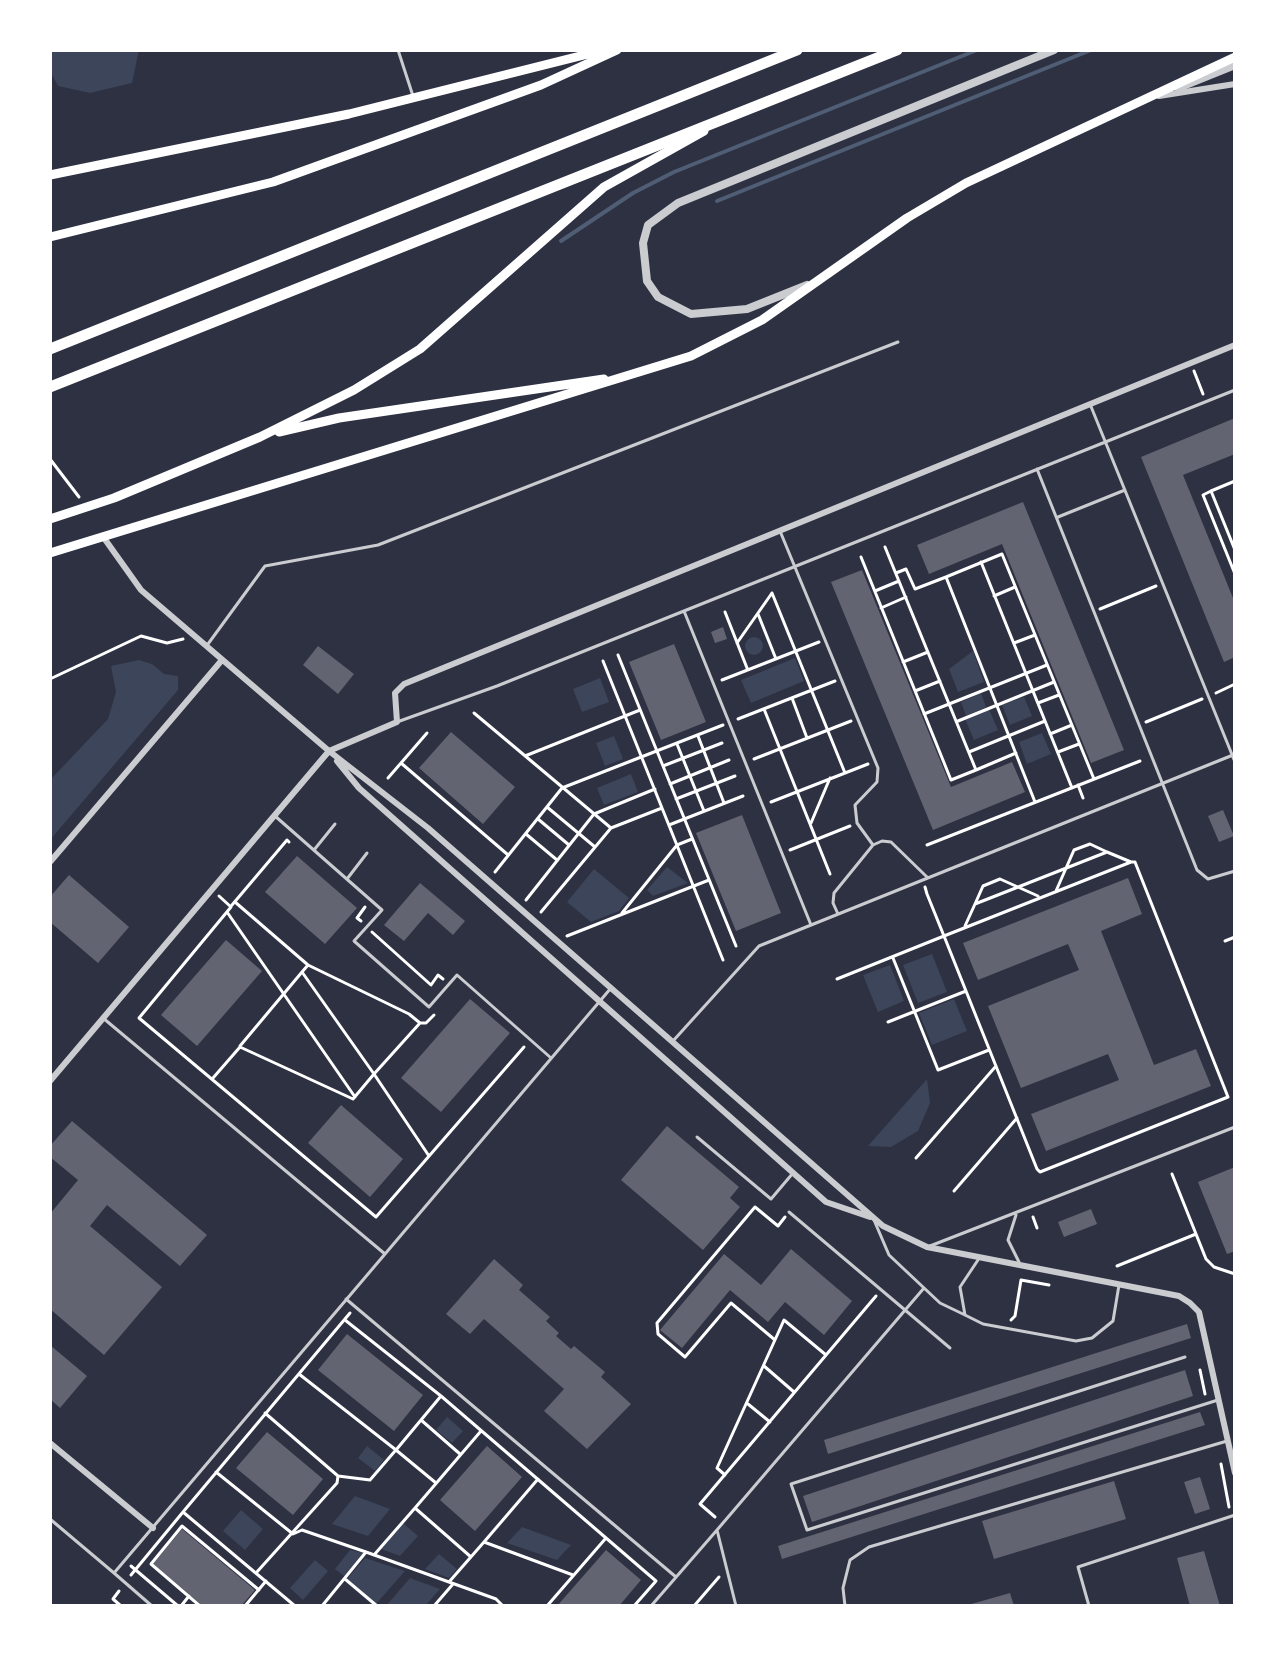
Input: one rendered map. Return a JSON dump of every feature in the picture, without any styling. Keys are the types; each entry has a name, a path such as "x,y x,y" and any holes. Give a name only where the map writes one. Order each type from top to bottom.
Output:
{"highway":[{"path":"50,349 797,50"},
{"path":"50,387 897,50"}],"main road":[{"path":"50,175 414,99 604,50"},
{"path":"50,237 273,182 541,85 617,50"},
{"path":"50,553 691,356 762,320 907,218 966,183 1040,146 1159,96 1235,57"},
{"path":"50,519 114,498 260,437 354,390 420,349 604,187 743,111"},
{"path":"260,437 339,418 509,395 640,372"}],"street":[{"path":"827,277 747,309 691,314 658,297 652,289 642,263 643,243 648,225 678,203 1054,50"},
{"path":"1159,96 1235,65"},
{"path":"1159,96 1235,84"},
{"path":"50,1081 329,751 397,722 395,693 404,684 1235,345"},
{"path":"104,538 141,590 329,751 428,828 873,1218"},
{"path":"50,862 222,660"},
{"path":"329,751 359,788 826,1202 873,1218 927,1247 978,1260 1179,1296 1199,1312 1235,1473"},
{"path":"50,1443 153,1528"}],"lane":[{"path":"398,50 414,99"},
{"path":"206,647 265,566 378,545 898,342"},
{"path":"397,722 497,686 1235,390"},
{"path":"1090,404 1235,762"},
{"path":"1037,469 1197,870 1208,879 1235,871"},
{"path":"1057,518 1125,490"},
{"path":"780,531 875,761 879,776 855,805 857,823 873,845"},
{"path":"684,611 811,925"},
{"path":"673,1041 752,950 1233,755"},
{"path":"275,816 382,910 354,941 365,951 429,1007 457,975 551,1058"},
{"path":"314,850 335,824"},
{"path":"838,914 833,903 834,893 873,845 891,842 928,878"},
{"path":"347,879 367,853"},
{"path":"114,1573 611,988"},
{"path":"103,1018 385,1254"},
{"path":"927,1247 1016,1215 1235,1127"},
{"path":"697,1137 771,1199 793,1173"},
{"path":"789,1212 950,1348"},
{"path":"1016,1215 1008,1240 1010,1250 1024,1268"},
{"path":"873,1218 885,1250 924,1288 940,1303 983,1324 1076,1341 1092,1338 1113,1321 1119,1285"},
{"path":"965,1315 960,1287 978,1260"},
{"path":"651,1606 924,1288"},
{"path":"346,1299 676,1577"},
{"path":"1185,1357 791,1484 807,1530 1218,1400"},
{"path":"845,1606 843,1588 850,1560 869,1547 1227,1441"},
{"path":"1089,1606 1078,1567 1233,1516"},
{"path":"50,1519 152,1606"},
{"path":"717,1530 736,1606"}],"path":[{"path":"1191,363 1206,401"},
{"path":"1235,481 1203,495 1235,574"},
{"path":"1211,491 1235,550"},
{"path":"885,547 976,770"},
{"path":"896,573 906,569 915,589 1002,554 1094,779"},
{"path":"861,557 951,780 1016,753"},
{"path":"981,562 1072,788"},
{"path":"946,577 1035,802"},
{"path":"875,591 899,581"},
{"path":"1094,611 1163,583"},
{"path":"994,596 1015,587"},
{"path":"737,643 772,593 845,773"},
{"path":"881,608 906,597"},
{"path":"725,612 748,670"},
{"path":"758,614 776,659"},
{"path":"1014,643 1035,635"},
{"path":"50,679 141,636 167,643 184,639"},
{"path":"713,683 825,640"},
{"path":"903,662 928,652"},
{"path":"618,655 736,946"},
{"path":"603,661 723,960"},
{"path":"924,714 1047,665"},
{"path":"495,872 562,788 841,679"},
{"path":"915,691 940,681"},
{"path":"956,722 1054,682"},
{"path":"1139,725 1235,684"},
{"path":"1038,703 1059,695"},
{"path":"792,698 807,738"},
{"path":"764,709 830,874"},
{"path":"524,756 640,710"},
{"path":"474,713 611,828"},
{"path":"745,762 858,718"},
{"path":"969,752 1045,721"},
{"path":"1050,734 1072,725"},
{"path":"388,778 427,733"},
{"path":"697,735 724,803"},
{"path":"677,743 704,811"},
{"path":"663,766 722,743"},
{"path":"1058,752 1079,744"},
{"path":"670,784 729,760"},
{"path":"762,805 875,761"},
{"path":"927,845 1140,761"},
{"path":"401,763 508,855"},
{"path":"676,799 735,776"},
{"path":"810,825 830,778"},
{"path":"1078,785 1083,798"},
{"path":"526,900 594,814 655,789"},
{"path":"669,825 743,796"},
{"path":"547,807 595,847"},
{"path":"540,913 611,828 662,808"},
{"path":"537,819 569,845"},
{"path":"782,853 857,823"},
{"path":"526,834 557,860"},
{"path":"620,915 677,845 692,839"},
{"path":"927,894 1037,1169 1045,1172 1228,1097 1138,865 1090,844 1074,850 1056,891"},
{"path":"1080,848 1085,860"},
{"path":"975,904 1107,852"},
{"path":"837,979 1131,862"},
{"path":"964,928 983,886 1000,879 1041,897"},
{"path":"567,936 709,880"},
{"path":"992,883 997,896"},
{"path":"213,890 231,907 139,1018 376,1217 530,1039"},
{"path":"235,902 308,965 409,1014 420,1023 353,1099 240,1047"},
{"path":"227,912 355,1097"},
{"path":"1225,941 1235,937"},
{"path":"892,956 938,1070 989,1050"},
{"path":"212,1079 308,965"},
{"path":"302,972 429,1156"},
{"path":"888,1022 966,991"},
{"path":"916,1158 996,1066"},
{"path":"954,1191 1017,1118"},
{"path":"1172,1174 1196,1234 1214,1267 1235,1274"},
{"path":"775,1340 731,1303 685,1357 658,1334 657,1323 755,1207 778,1226 789,1212"},
{"path":"1117,1266 1196,1234"},
{"path":"1011,1320 1015,1316 1021,1280 1049,1285"},
{"path":"723,1523 700,1504 881,1290"},
{"path":"121,1606 113,1599 125,1583 355,1307"},
{"path":"345,1320 441,1396 656,1581 634,1606"},
{"path":"725,1475 717,1468 784,1320 826,1355"},
{"path":"1198,1363 1207,1404"},
{"path":"763,1366 794,1392"},
{"path":"299,1374 436,1483"},
{"path":"265,1413 338,1476 370,1480 441,1396"},
{"path":"747,1403 770,1422"},
{"path":"421,1420 460,1454"},
{"path":"374,1555 481,1430"},
{"path":"1217,1444 1233,1516"},
{"path":"216,1472 293,1534"},
{"path":"256,1573 337,1483 338,1476"},
{"path":"434,1606 471,1557 538,1479"},
{"path":"415,1508 471,1557"},
{"path":"183,1512 295,1606"},
{"path":"200,1606 151,1564 182,1526 259,1590"},
{"path":"293,1534 302,1530 496,1599 503,1606"},
{"path":"547,1606 606,1538"},
{"path":"484,1542 573,1575"},
{"path":"322,1606 366,1552"},
{"path":"125,1561 180,1606 189,1596"},
{"path":"694,1606 726,1568"},
{"path":"345,1579 377,1606"},
{"path":"245,1606 266,1581"},
{"path":"702,1597 704,1606"}],"shaded area":[{"path":"50,50 139,50 132,83 90,93 58,86 50,71"},
{"path":"754,637 763,646 754,655 745,646"},
{"path":"973,651 984,682 958,692 949,669"},
{"path":"795,658 804,681 751,703 741,680"},
{"path":"139,660 152,664 164,674 178,676 178,690 50,840 50,780 108,719 116,692 111,666"},
{"path":"600,678 609,702 582,712 573,689"},
{"path":"981,693 986,707 966,716 961,702"},
{"path":"1024,697 1032,716 1010,725 1002,705"},
{"path":"989,709 998,730 974,740 965,719"},
{"path":"1042,733 1051,754 1027,764 1019,742"},
{"path":"614,736 623,759 605,766 596,743"},
{"path":"631,774 638,792 604,805 597,788"},
{"path":"667,867 688,883 653,896 647,890"},
{"path":"594,869 629,898 619,911 591,922 567,902"},
{"path":"932,954 947,992 918,1003 903,965"},
{"path":"890,965 904,1001 878,1012 863,975"},
{"path":"954,999 967,1031 932,1045 919,1013"},
{"path":"927,1079 930,1103 918,1131 891,1147 868,1146"},
{"path":"447,1417 463,1431 452,1443 436,1430"},
{"path":"367,1446 384,1460 375,1471 358,1458"},
{"path":"355,1496 390,1509 368,1536 332,1524"},
{"path":"241,1510 263,1529 245,1550 223,1531"},
{"path":"403,1523 418,1536 400,1556 381,1549"},
{"path":"522,1527 571,1545 557,1560 507,1543"},
{"path":"350,1550 363,1553 344,1576 335,1569"},
{"path":"439,1554 457,1569 449,1578 425,1569"},
{"path":"365,1558 405,1571 376,1604 347,1579"},
{"path":"315,1560 328,1571 303,1600 290,1588"},
{"path":"410,1578 440,1589 425,1606 386,1606"}],"building":[{"path":"1235,418 1235,454 1183,475 1235,603 1235,657 1224,662 1141,457"},
{"path":"1023,502 1124,750 1091,763 1002,544 929,574 917,545"},
{"path":"862,570 951,787 1012,762 1025,792 933,830 831,582"},
{"path":"723,627 727,639 715,643 711,632"},
{"path":"674,644 706,722 661,740 629,662"},
{"path":"318,646 354,674 338,694 303,665"},
{"path":"451,732 515,787 483,824 419,768"},
{"path":"1223,810 1234,836 1219,842 1208,816"},
{"path":"742,815 781,913 736,931 696,833"},
{"path":"297,856 357,908 325,944 265,892"},
{"path":"69,875 129,927 98,963 50,922 50,897"},
{"path":"1128,878 1142,914 1101,931 1154,1065 1196,1049 1211,1086 1046,1151 1031,1114 1119,1080 1108,1054 1021,1088 988,1006 1079,970 1068,944 978,980 963,943"},
{"path":"420,883 465,921 453,935 428,913 404,941 384,925"},
{"path":"226,940 262,971 197,1046 161,1015"},
{"path":"470,999 510,1033 441,1112 401,1078"},
{"path":"341,1105 403,1159 370,1197 308,1143"},
{"path":"72,1121 207,1235 180,1266 107,1205 90,1226 162,1287 104,1355 50,1309 50,1214 78,1180 50,1157 50,1146"},
{"path":"667,1126 739,1187 730,1198 740,1207 703,1250 621,1180"},
{"path":"1235,1167 1235,1251 1227,1254 1198,1182"},
{"path":"1091,1209 1097,1224 1064,1237 1058,1222"},
{"path":"791,1249 852,1301 824,1335 785,1302 768,1322 730,1290 682,1348 660,1330 724,1254 761,1285"},
{"path":"494,1259 523,1285 519,1290 550,1317 546,1321 559,1333 556,1336 571,1349 574,1346 605,1372 601,1377 631,1404 587,1449 544,1411 564,1389 484,1319 470,1334 446,1314"},
{"path":"1187,1324 1191,1338 828,1454 824,1440"},
{"path":"347,1334 423,1395 394,1431 318,1370"},
{"path":"50,1345 87,1376 60,1408 50,1399"},
{"path":"1185,1370 1193,1396 812,1522 803,1496"},
{"path":"1200,1412 1205,1425 782,1559 778,1546"},
{"path":"267,1432 323,1479 293,1515 236,1468"},
{"path":"487,1446 522,1477 475,1531 440,1500"},
{"path":"1200,1477 1210,1509 1195,1514 1184,1482"},
{"path":"1114,1481 1126,1519 994,1559 982,1521"},
{"path":"182,1529 255,1590 241,1606 203,1606 153,1564"},
{"path":"606,1550 641,1580 619,1606 557,1606"},
{"path":"1204,1551 1220,1606 1190,1606 1177,1558"},
{"path":"1010,1593 1014,1606 968,1606 968,1605"}],"waterway":[{"path":"561,241 633,193 674,172 977,50"},
{"path":"717,201 1091,50"}]}
